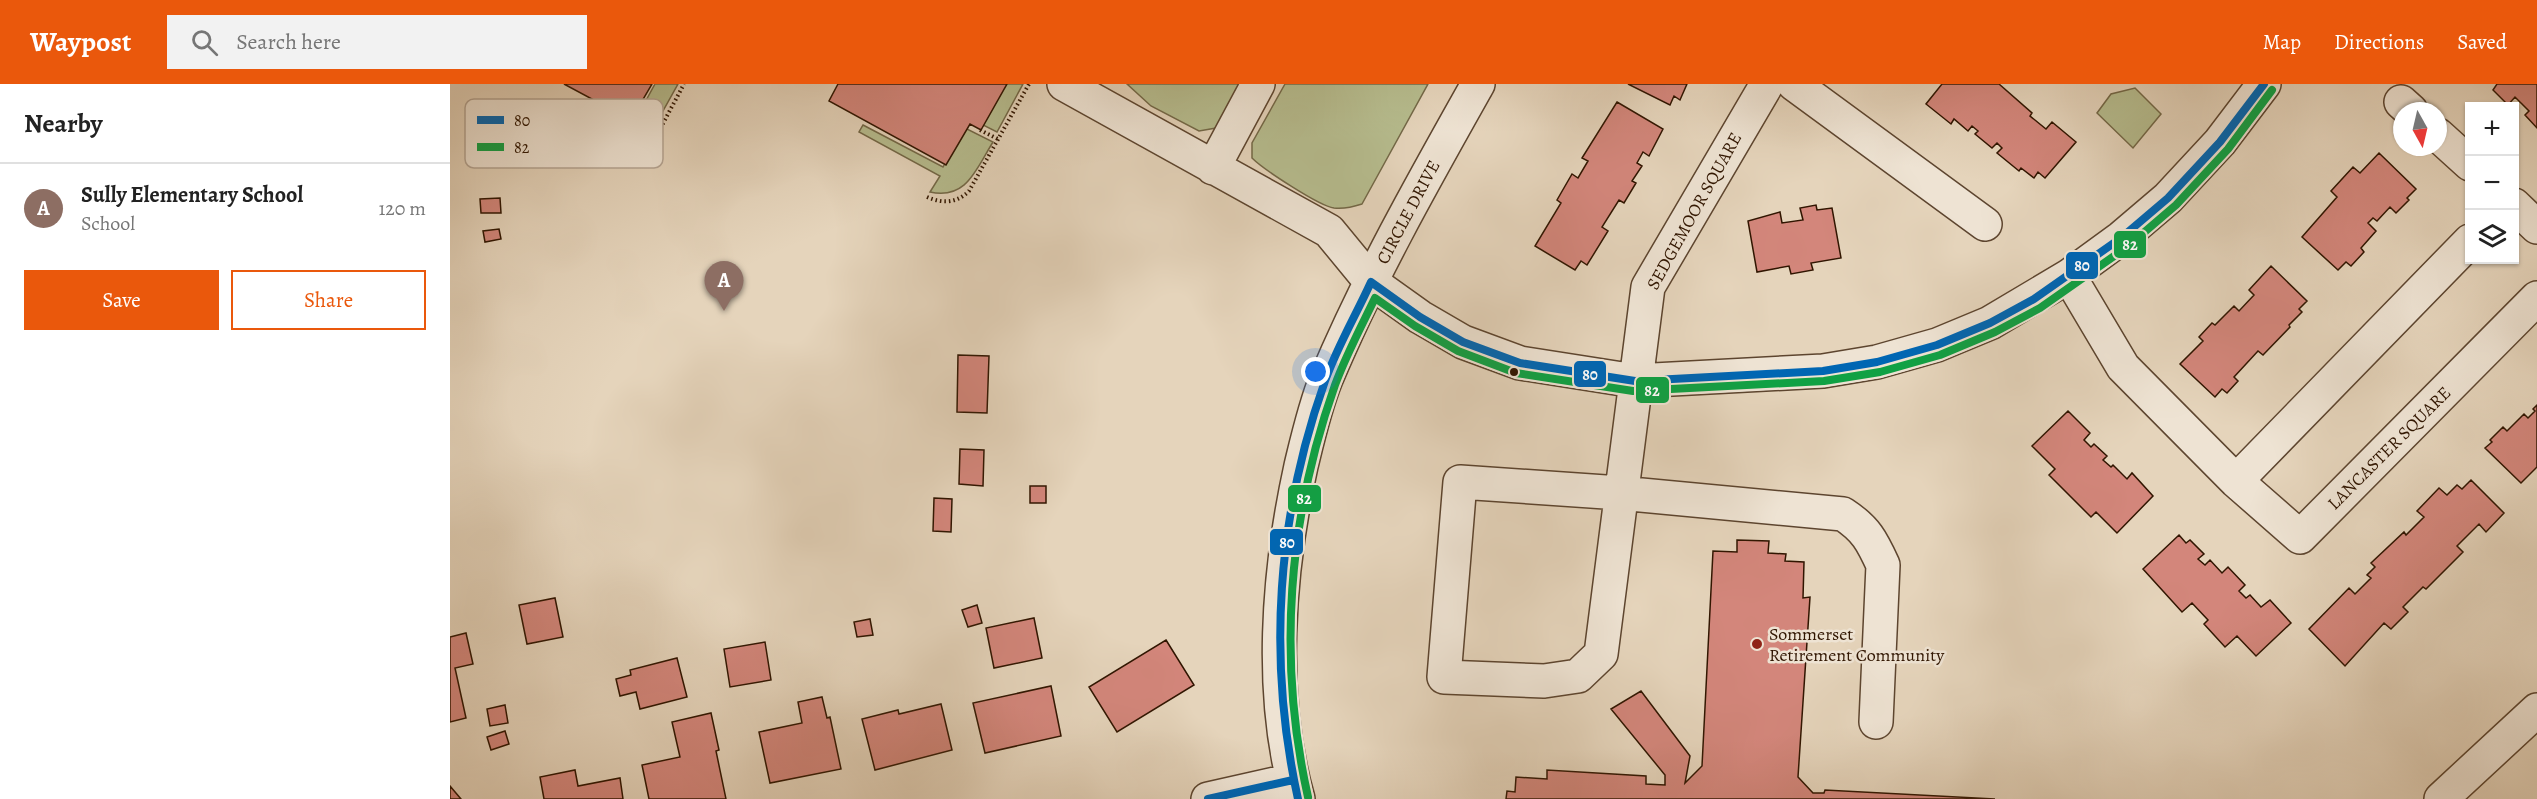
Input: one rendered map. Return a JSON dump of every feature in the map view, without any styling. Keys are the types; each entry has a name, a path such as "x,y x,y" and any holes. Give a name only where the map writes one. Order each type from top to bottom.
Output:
{"street":[{"path":"1064,84 1329,231 1371,282 1420,317 1463,342 1520,363 1635,381 1823,371 1877,362 1937,345 1990,323 2069,276 2121,238 2168,198 2220,142 2264,84"},
{"path":"1213,168 1258,84"},
{"name":"CIRCLE DRIVE","path":"1295,790 1281,702 1280,639 1284,570 1292,506 1307,440 1326,380 1371,282 1402,220 1478,84"},
{"name":"SEDGEMOOR SQUARE","path":"1620,493 1460,482 1444,677 1544,681 1578,676 1601,654 1648,287 1767,84"},
{"path":"1794,84 1985,224"},
{"path":"2447,143 2465,160"},
{"path":"2519,210 2537,227"},
{"path":"2236,481 2465,245"},
{"name":"LANCASTER SQUARE","path":"2069,276 2123,367 2236,481 2300,537 2537,298"},
{"path":"1620,493 1844,514 1860,525 1873,543 1883,565 1876,723"},
{"path":"2441,799 2537,710"},
{"path":"1208,799 1295,790"}],"path":[{"path":"663,123 684,84"},
{"path":"927,197 937,202 961,200 969,191 1000,140 1029,84"},
{"path":"980,130 1000,140"}],"green space":[{"path":"655,84 678,84 663,111 663,99 647,99"},
{"path":"1006,84 1023,84 997,132 983,125"},
{"path":"1127,84 1241,84 1216,128 1199,131 1151,106"},
{"path":"1285,84 1428,84 1362,204 1348,208 1334,208 1304,194 1252,158 1252,143"},
{"path":"2135,88 2161,114 2133,148 2097,113 2111,94"},
{"path":"863,125 943,167 965,128 993,142 975,172 962,187 943,193 930,192 940,176 859,132"}],"building":[{"path":"564,84 652,84 643,99 592,99"},
{"path":"838,84 1007,84 981,130 970,124 946,165 829,101"},
{"path":"1628,84 1687,84 1680,100 1674,96 1670,105"},
{"path":"1942,84 1999,84 2032,113 2030,116 2046,129 2052,122 2076,142 2045,178 2038,172 2034,178 2021,168 2019,171 1997,153 2002,148 1997,143 1992,148 1975,134 1978,131 1972,126 1968,131 1954,119 1951,124 1926,104"},
{"path":"2497,84 2537,84 2537,128 2525,115 2529,111 2515,97 2511,102 2505,102 2493,90"},
{"path":"1617,102 1663,129 1649,156 1643,152 1637,163 1642,166 1632,181 1636,183 1624,203 1619,200 1602,227 1608,231 1587,265 1581,261 1575,270 1535,246 1561,203 1557,200 1572,174 1578,178 1588,161 1582,158"},
{"path":"2379,153 2416,189 2396,213 2390,207 2377,221 2373,218 2368,223 2376,231 2361,248 2364,252 2351,266 2346,262 2338,270 2302,237 2337,197 2331,191 2353,167 2360,173"},
{"path":"500,198 501,213 481,213 480,199"},
{"path":"1816,205 1817,210 1832,208 1841,258 1811,263 1813,270 1791,274 1789,266 1757,272 1748,221 1780,212 1782,223 1803,220 1800,208"},
{"path":"499,229 501,239 485,242 483,231"},
{"path":"2271,266 2307,301 2299,309 2302,312 2289,325 2290,327 2263,355 2258,351 2234,377 2238,381 2227,393 2222,389 2215,397 2180,364 2203,341 2199,337 2212,323 2215,325 2234,306 2239,311 2254,295 2249,290"},
{"path":"958,355 989,356 987,413 957,412"},
{"path":"2537,405 2537,467 2521,483 2485,448 2503,427 2507,431 2524,414 2528,418"},
{"path":"2068,411 2090,433 2084,440 2091,447 2094,444 2107,456 2103,460 2111,467 2113,465 2127,479 2132,473 2153,496 2117,533 2096,512 2091,517 2049,475 2055,469 2032,446"},
{"path":"960,449 984,450 983,486 959,484"},
{"path":"2471,480 2504,513 2486,532 2479,524 2457,546 2463,552 2426,589 2423,587 2403,607 2408,612 2391,629 2384,623 2345,666 2309,629 2349,588 2355,594 2371,578 2367,575 2375,567 2371,563 2424,517 2417,511 2439,488 2447,495 2457,485 2462,489"},
{"path":"1030,486 1046,486 1046,503 1030,503"},
{"path":"934,498 952,499 951,532 933,531"},
{"path":"2179,535 2186,543 2190,540 2204,554 2198,559 2205,565 2210,560 2222,573 2228,567 2245,585 2239,591 2246,598 2250,595 2261,607 2270,600 2291,623 2256,656 2237,636 2225,647 2204,624 2208,620 2192,603 2182,612 2143,569"},
{"name":"Sommerset Retirement Community","path":"1737,540 1769,541 1768,553 1786,554 1785,561 1804,562 1803,598 1810,597 1798,777 1813,793 1824,793 1825,790 1995,799 1506,799 1507,791 1515,792 1516,777 1547,779 1547,770 1646,776 1646,784 1665,785 1665,775 1611,709 1641,691 1690,756 1685,783 1702,766 1713,551 1737,552"},
{"path":"555,598 563,637 527,644 519,605"},
{"path":"977,605 982,623 968,627 962,610"},
{"path":"1034,618 1042,658 994,668 986,628"},
{"path":"870,619 873,635 857,637 854,622"},
{"path":"466,633 473,664 455,668 466,718 450,722 450,637"},
{"path":"1166,640 1194,685 1117,732 1089,687"},
{"path":"765,642 771,680 730,687 724,649"},
{"path":"677,658 687,697 640,709 636,692 620,696 616,679 631,675 630,670"},
{"path":"1051,686 1061,736 985,753 973,703"},
{"path":"822,697 827,718 830,717 841,769 770,783 759,732 802,723 798,702"},
{"path":"941,704 952,750 875,770 862,719 898,710 899,714"},
{"path":"505,705 508,723 490,726 487,709"},
{"path":"711,713 726,799 649,799 642,765 680,757 672,722"},
{"path":"505,731 509,744 491,750 487,737"},
{"path":"575,770 578,786 620,778 623,799 544,799 540,777"},
{"path":"450,786 461,799 450,799"}],"transit line":[{"name":"80","path":"1298,799 1288,746 1282,694 1280,641 1287,536 1296,484 1325,381 1371,282 1420,317 1463,342 1520,363 1635,381 1823,371 1877,362 1937,345 1990,323 2034,299 2121,238 2168,198 2220,142 2264,84"},
{"name":"82","path":"1308,797 1298,745 1293,693 1292,589 1298,537 1319,435 1335,385 1375,298 1415,326 1458,351 1516,373 1633,391 1824,381 1880,372 1940,355 1995,332 2040,308 2127,247 2176,205 2228,149 2272,90"},
{"name":"80","path":"1208,799 1293,780"}],"place":[{"name":"Sully Elementary School","path":"724,311"},
{"name":"Sommerset Retirement Community","path":"1757,644"}]}
